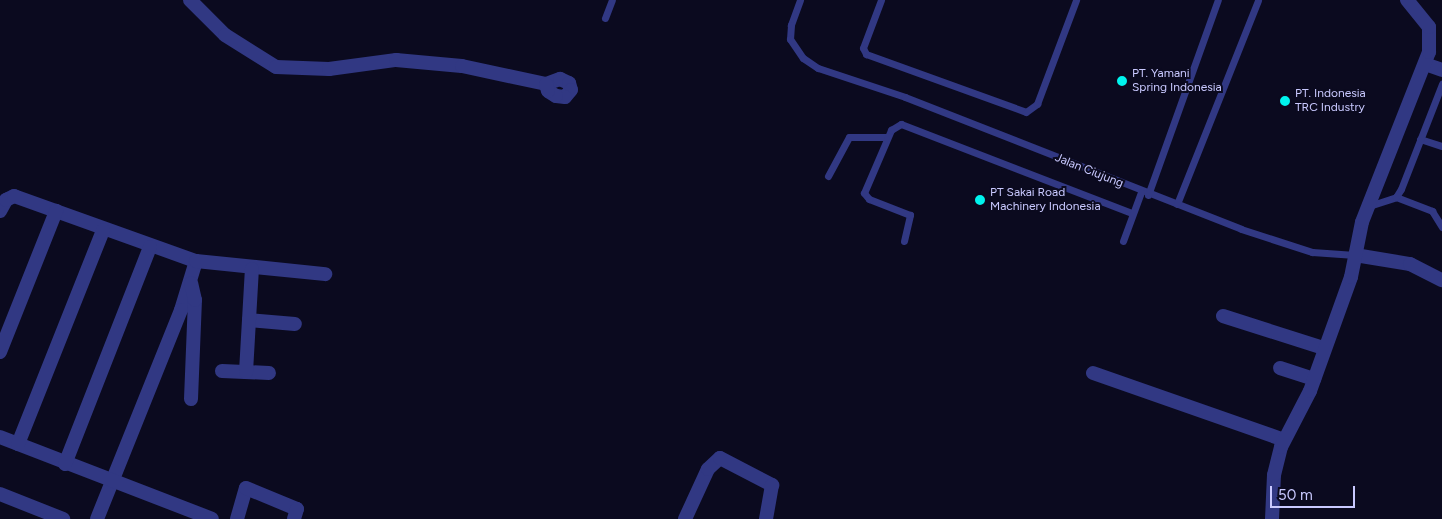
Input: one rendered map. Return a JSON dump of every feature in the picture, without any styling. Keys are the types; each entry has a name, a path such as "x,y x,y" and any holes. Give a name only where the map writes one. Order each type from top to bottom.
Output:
{"street":[{"path":"190,0 226,35 276,67 329,68 396,60 462,66 546,84"},
{"path":"1272,519 1274,475 1284,440 1302,411 1314,379 1323,348 1349,283 1354,255 1368,206 1425,64 1431,42 1429,27 1407,0"},
{"path":"1425,64 1442,70"},
{"path":"0,211 6,200 14,196 150,247 196,261 252,269 325,274"},
{"path":"0,352 56,211"},
{"path":"18,444 103,230"},
{"path":"65,464 150,247"},
{"name":"Jalan Ciujung","path":"1354,255 1410,264 1442,280"},
{"path":"97,519 114,482 191,283 196,261"},
{"path":"246,372 252,269"},
{"path":"191,283 195,300 191,399"},
{"path":"1223,316 1323,348"},
{"path":"249,320 295,324"},
{"path":"1280,368 1314,379"},
{"path":"222,371 269,373"},
{"path":"1093,373 1284,440"},
{"path":"0,437 65,464 212,519"},
{"path":"685,519 708,469 720,458 772,485 766,519"},
{"path":"237,519 246,488 298,509 294,519"},
{"path":"0,494 63,519"}],"lane":[{"path":"605,18 612,0"},
{"name":"Jalan Ciujung","path":"800,0 791,25 790,39 803,58 818,68 905,97 1144,193 1299,248 1354,255"},
{"path":"881,0 863,48 866,54 1026,112 1037,104 1076,0"},
{"path":"1123,241 1132,213 1144,193 1218,0"},
{"path":"1176,204 1258,0"},
{"path":"1396,197 1442,84"},
{"path":"904,241 910,215 869,199 864,193 887,137 895,126 909,126 1132,213"},
{"path":"828,176 849,137 887,137"},
{"path":"1420,139 1442,146"},
{"path":"1368,206 1396,197 1432,211 1442,227"}],"place":[{"name":"PT. Yamani Spring Indonesia","path":"1122,81"},
{"name":"PT. Indonesia TRC Industry","path":"1285,101"},
{"name":"PT Sakai Road Machinery Indonesia","path":"980,200"}]}
